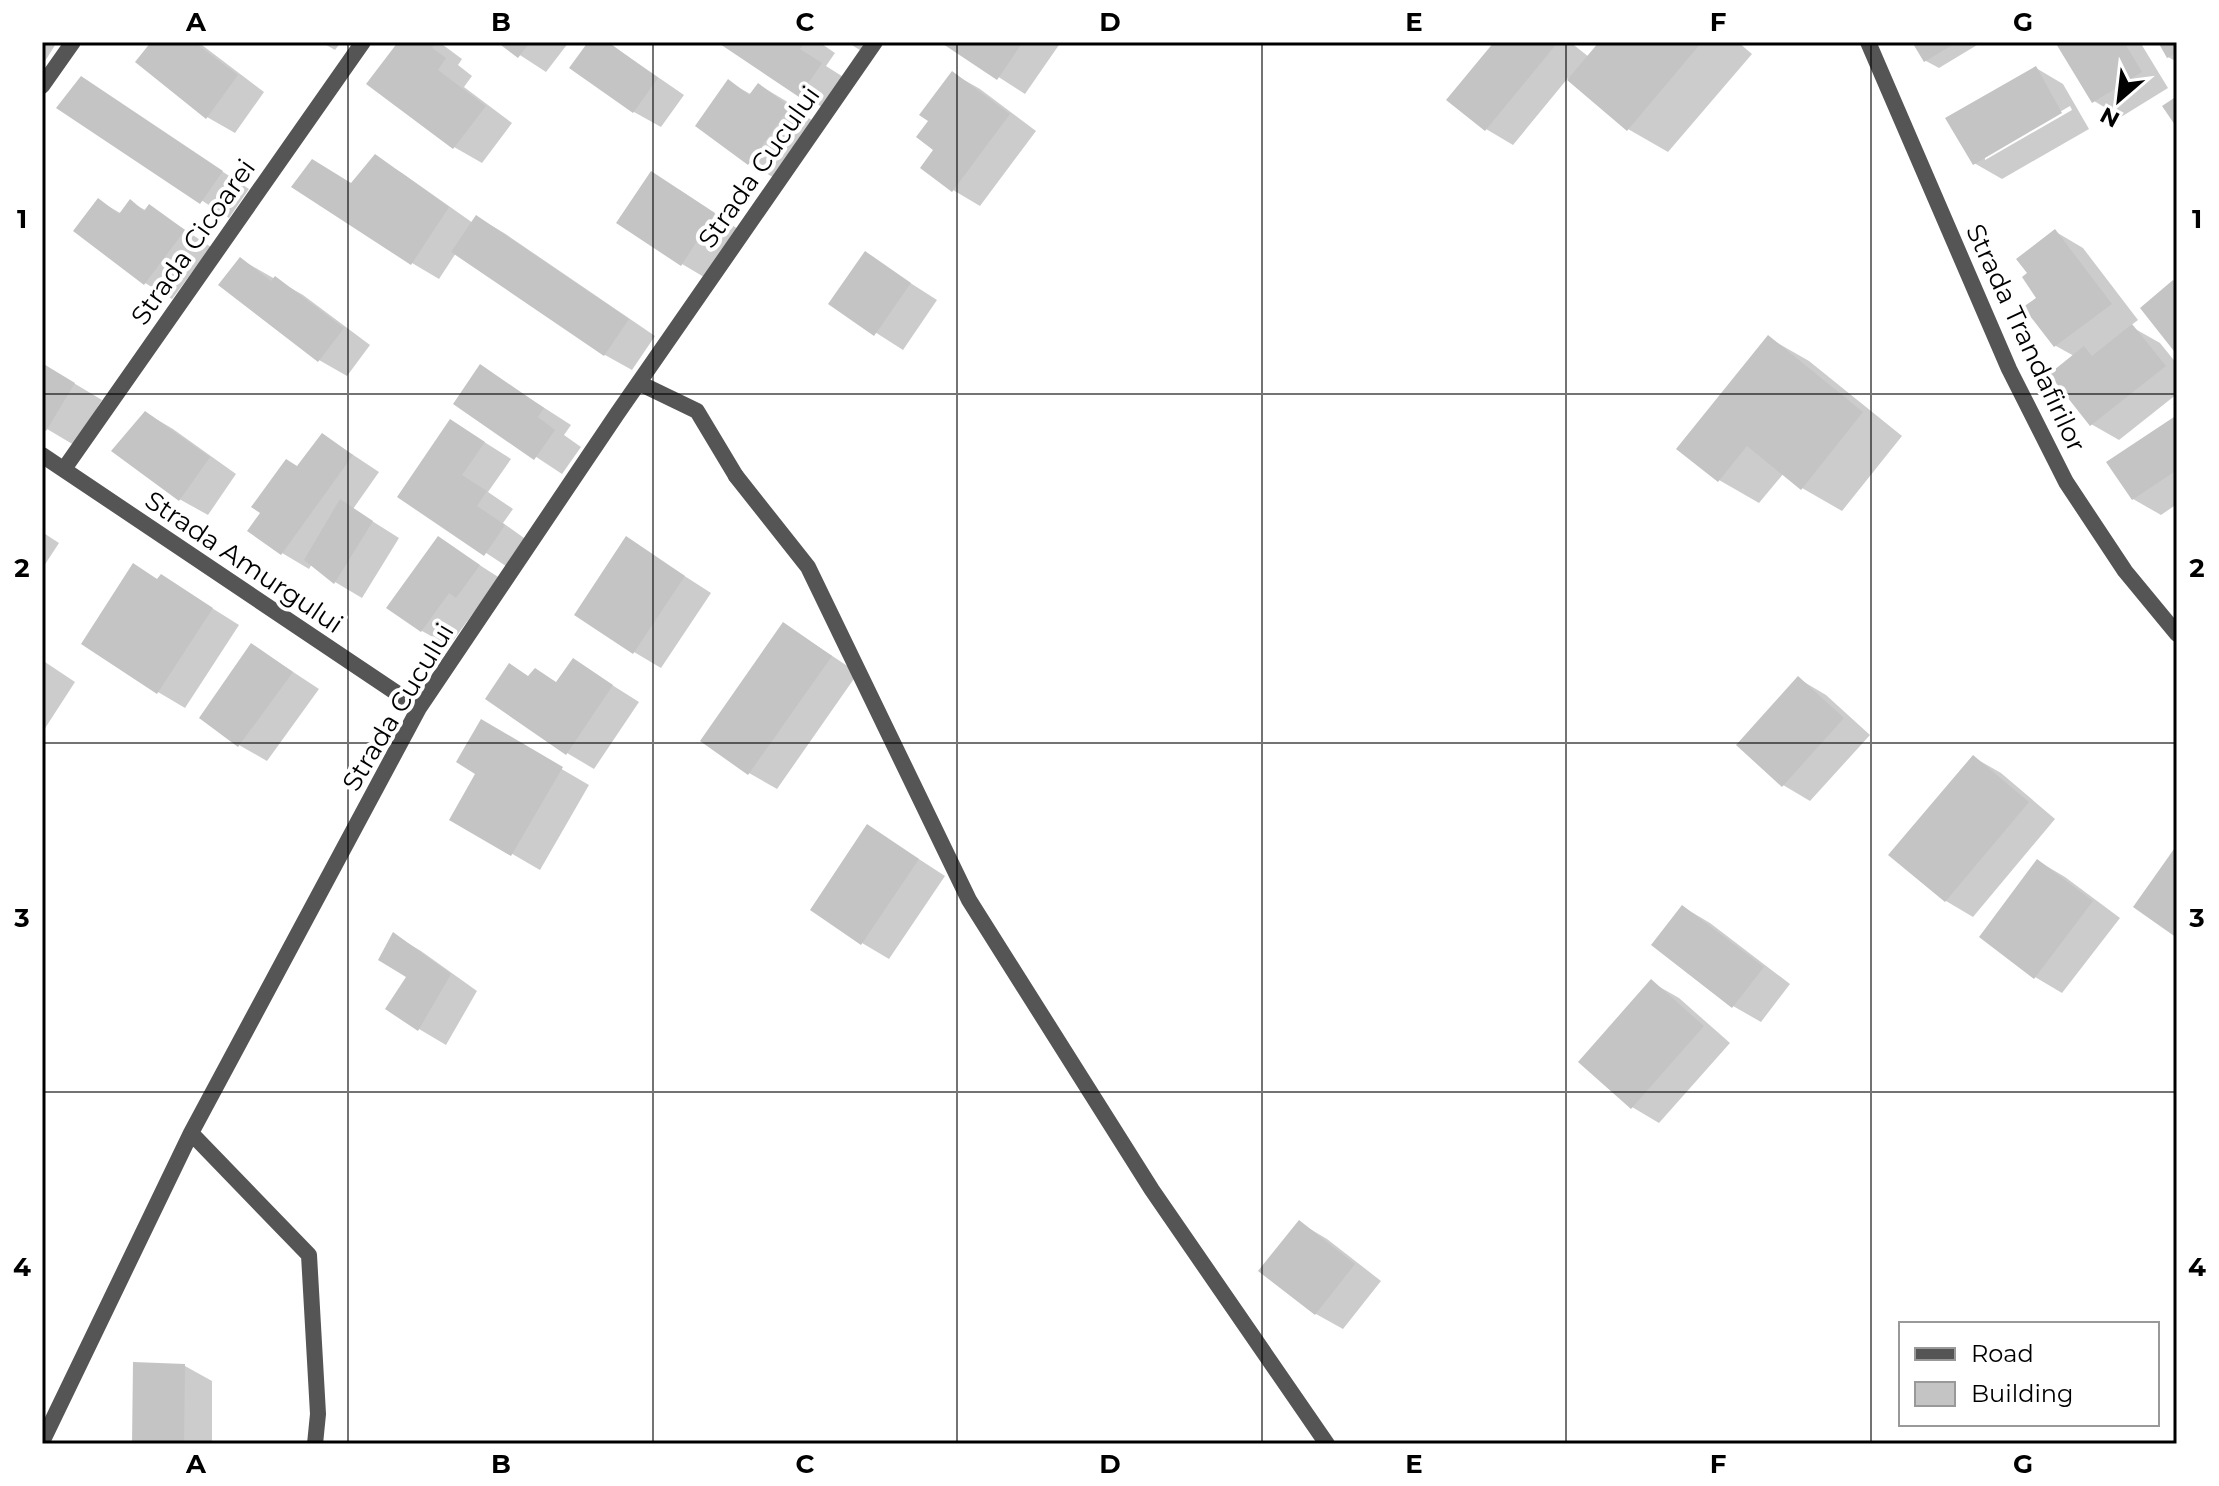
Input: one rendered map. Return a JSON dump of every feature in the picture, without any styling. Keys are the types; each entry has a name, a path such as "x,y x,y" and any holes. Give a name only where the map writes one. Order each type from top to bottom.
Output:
{"street":[{"path":"42,86 73,42"},
{"name":"Strada Cicoarei","path":"64,469 363,42"},
{"name":"Strada Cucului","path":"42,1442 191,1133 419,708 875,42"},
{"name":"Strada Trandafirilor","path":"1868,42 2009,369 2066,482 2125,571 2177,634"},
{"path":"639,383 697,411 736,476 808,567 969,900 1152,1190 1327,1444"},
{"name":"Strada Amurgului","path":"42,455 419,708"},
{"path":"191,1133 309,1255 318,1414 315,1444"}],"building":[{"path":"151,42 194,42 238,75 206,119 135,62"},
{"path":"398,42 436,42 432,48 446,58 438,70 486,106 453,149 366,84"},
{"path":"497,42 530,42 518,58"},
{"path":"588,42 608,42 658,78 633,113 569,68"},
{"path":"717,42 805,42 800,49 822,63 799,97"},
{"path":"940,42 1023,42 997,80"},
{"path":"1494,42 1558,42 1485,131 1446,100"},
{"path":"1599,42 1702,42 1627,131 1567,80"},
{"path":"1912,42 1957,42 1924,62"},
{"path":"2055,42 2124,42 2142,72 2092,103"},
{"path":"2158,42 2177,42 2177,53 2167,58"},
{"path":"2036,66 2062,113 1973,165 1945,118"},
{"path":"952,71 1010,114 952,192 920,168 933,150 916,137 928,121 919,115"},
{"path":"81,76 223,171 200,204 56,108"},
{"path":"728,79 749,95 758,83 790,107 748,165 695,126"},
{"path":"2177,96 2177,128 2162,106"},
{"path":"375,154 449,207 411,265 291,187 312,159 351,183"},
{"path":"651,171 715,213 681,266 616,223"},
{"path":"98,198 119,214 130,199 144,211 149,204 185,230 144,285 73,231"},
{"path":"476,215 629,319 604,356 451,252"},
{"path":"2055,229 2112,304 2054,347 2023,307 2036,298 2022,277 2027,273 2016,259"},
{"path":"865,251 911,283 874,336 828,304"},
{"path":"240,257 271,281 275,276 344,328 318,362 218,285"},
{"path":"2173,280 2177,285 2177,355 2140,308"},
{"path":"2132,324 2166,366 2090,426 2049,374 2084,346 2092,356"},
{"path":"1768,335 1863,412 1801,490 1747,446 1718,482 1676,449"},
{"path":"42,363 75,383 46,431 42,429"},
{"path":"480,364 544,408 538,417 555,430 534,460 453,404"},
{"path":"145,411 210,457 179,501 111,451"},
{"path":"2177,415 2177,470 2132,500 2106,462"},
{"path":"450,419 485,442 462,475 487,491 477,506 505,525 484,556 397,497"},
{"path":"322,433 353,455 281,555 247,531 260,513 251,507 286,459 297,466"},
{"path":"340,499 373,521 334,584 304,560"},
{"path":"438,536 480,565 456,598 449,593 421,632 386,608"},
{"path":"626,536 685,576 633,654 574,615"},
{"path":"133,563 157,579 161,574 213,608 157,694 81,644"},
{"path":"783,622 832,656 748,775 700,741"},
{"path":"251,643 293,672 238,747 199,718"},
{"path":"573,658 613,685 566,755 485,699 509,663 528,676 535,668 556,682"},
{"path":"1798,676 1844,718 1782,787 1736,745"},
{"path":"481,719 563,767 511,856 449,820 475,774 456,762"},
{"path":"1973,755 2029,802 1945,902 1888,855"},
{"path":"867,824 919,859 861,945 810,910"},
{"path":"2174,849 2177,851 2177,938 2133,907"},
{"path":"2037,859 2093,901 2034,979 1979,937"},
{"path":"1682,905 1764,967 1732,1008 1651,945"},
{"path":"393,932 451,974 418,1031 385,1009 406,977 378,960"},
{"path":"1651,979 1704,1026 1631,1109 1578,1062"},
{"path":"1299,1220 1355,1264 1315,1315 1258,1271"},
{"path":"133,1362 185,1364 184,1444 132,1444"}]}
